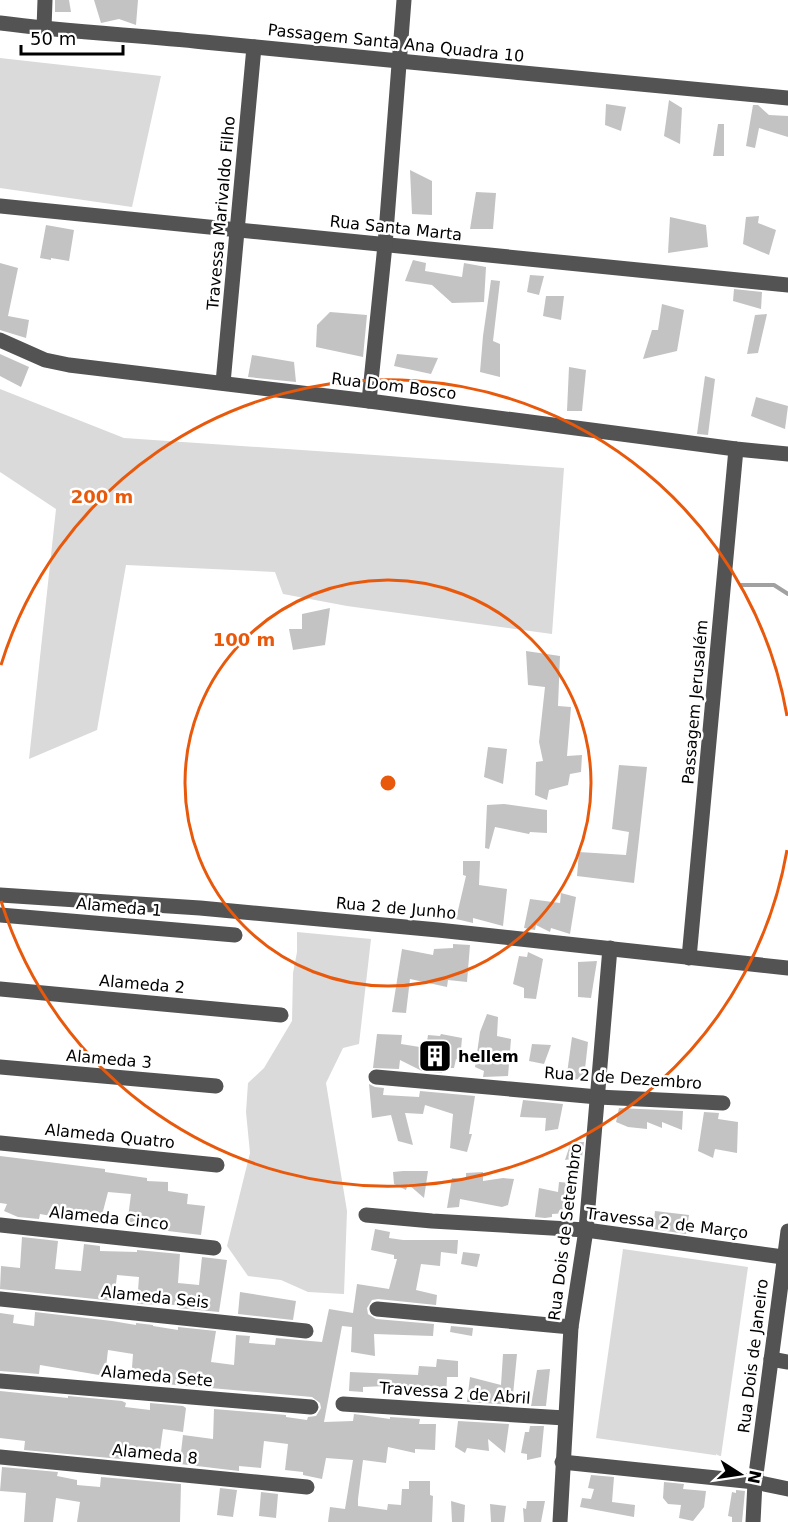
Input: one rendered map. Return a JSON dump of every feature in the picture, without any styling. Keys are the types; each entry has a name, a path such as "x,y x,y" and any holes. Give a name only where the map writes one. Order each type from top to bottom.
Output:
{"street":[{"path":"44,29 45,0"},
{"path":"369,401 385,245 404,0"},
{"name":"Passagem Santa Ana Quadra 10","path":"0,24 788,98"},
{"name":"Travessa Marivaldo Filho","path":"223,383 254,47"},
{"name":"Rua Santa Marta","path":"0,206 788,285"},
{"name":"Rua Dom Bosco","path":"0,340 45,360 69,365 788,454"},
{"name":"Passagem Jerusalém","path":"689,958 736,449"},
{"name":"Rua 2 de Junho","path":"0,895 212,909 788,968"},
{"name":"Alameda 1","path":"0,915 235,935"},
{"name":"Rua Dois de Setembro","path":"560,1522 571,1327 586,1230 610,948"},
{"name":"Alameda 2","path":"0,989 281,1015"},
{"name":"Alameda 3","path":"0,1067 216,1086"},
{"name":"Rua 2 de Dezembro","path":"376,1077 598,1096 723,1103"},
{"name":"Alameda Quatro","path":"0,1143 217,1165"},
{"name":"Travessa 2 de Março","path":"366,1215 586,1230 783,1257"},
{"name":"Alameda Cinco","path":"0,1225 214,1248"},
{"name":"Rua Dois de Janeiro","path":"753,1522 783,1257 788,1231"},
{"name":"Alameda Seis","path":"0,1299 306,1331"},
{"path":"377,1309 571,1327"},
{"path":"771,1359 788,1362"},
{"name":"Alameda Sete","path":"0,1381 311,1407"},
{"name":"Travessa 2 de Abril","path":"343,1404 565,1418"},
{"name":"Alameda 8","path":"0,1457 307,1487"},
{"path":"562,1462 756,1482 788,1489"}],"shaded area":[{"path":"0,58 161,76 132,207 0,188"},
{"path":"0,389 124,438 564,468 552,634 347,606 283,594 275,572 126,565 97,730 29,759 56,509 0,472"},
{"path":"297,932 371,939 359,1044 343,1048 326,1083 347,1211 344,1294 308,1292 281,1280 248,1276 227,1246 250,1153 246,1112 248,1083 264,1068 292,1021"},
{"path":"623,1249 748,1267 721,1456 596,1438"}],"building":[{"path":"55,0 69,0 71,12 55,12"},
{"path":"94,0 138,0 136,25 119,19 101,23"},
{"path":"669,100 682,108 680,144 664,136"},
{"path":"606,104 626,107 621,131 605,125"},
{"path":"753,105 758,105 769,115 788,116 788,137 759,128 755,148 746,146"},
{"path":"718,124 724,124 724,156 713,156"},
{"path":"410,170 432,181 432,215 412,214"},
{"path":"476,192 496,193 493,229 470,229"},
{"path":"759,216 758,223 776,230 769,255 743,244 746,217"},
{"path":"670,217 706,225 708,247 668,253"},
{"path":"46,225 74,230 69,261 40,258"},
{"path":"413,260 426,263 425,271 462,277 464,263 486,267 484,302 452,303 432,285 405,281"},
{"path":"0,263 18,268 8,316 29,320 26,338 0,330"},
{"path":"530,275 544,276 539,295 527,292"},
{"path":"491,280 500,281 493,341 500,344 500,377 480,372"},
{"path":"734,289 762,292 761,309 733,301"},
{"path":"546,296 564,296 561,320 543,316"},
{"path":"662,304 684,310 677,351 643,359 652,330 658,330"},
{"path":"330,312 367,315 363,357 316,347 317,325"},
{"path":"767,314 758,353 747,354 755,315"},
{"path":"0,354 29,367 21,387 0,376"},
{"path":"397,354 438,358 431,374 394,366"},
{"path":"252,355 294,362 296,382 248,377"},
{"path":"569,367 586,370 582,411 567,411"},
{"path":"705,376 715,379 708,435 697,434"},
{"path":"756,397 788,406 785,429 751,416"},
{"path":"330,608 325,645 293,650 289,629 302,629 302,614"},
{"path":"526,651 560,656 558,706 571,707 567,756 582,755 581,772 570,774 568,785 549,790 547,800 535,795 536,762 543,761 539,742 545,687 528,685"},
{"path":"488,747 507,749 503,784 484,777"},
{"path":"619,765 647,767 634,883 577,876 579,852 626,855 629,832 612,829"},
{"path":"504,804 547,810 547,833 530,832 529,834 495,827 489,849 485,848 487,805"},
{"path":"463,861 480,861 479,885 507,889 503,926 473,918 473,923 456,919 466,876 463,875"},
{"path":"561,893 576,897 570,934 551,928 550,932 536,925 535,930 524,928 530,899 560,903"},
{"path":"453,944 470,945 467,982 448,980 447,987 410,979 406,1013 392,1012 402,949 433,955 434,949 453,948"},
{"path":"528,952 543,959 536,999 524,998 524,988 513,984 519,956 527,957"},
{"path":"597,961 591,998 578,997 578,962"},
{"path":"487,1014 498,1017 497,1036 511,1039 508,1076 483,1077 484,1071 475,1067 480,1032"},
{"path":"377,1034 402,1035 401,1044 426,1048 428,1035 440,1036 441,1034 462,1038 460,1061 456,1059 454,1068 443,1068 442,1073 422,1071 400,1060 399,1069 373,1068"},
{"path":"572,1037 588,1042 584,1078 566,1081"},
{"path":"532,1044 551,1045 544,1064 529,1061"},
{"path":"369,1084 384,1088 383,1095 419,1097 420,1091 475,1096 469,1134 472,1134 467,1152 450,1148 453,1114 425,1105 423,1114 405,1113 413,1145 398,1141 391,1115 372,1118"},
{"path":"523,1100 563,1104 558,1129 545,1131 546,1118 520,1117"},
{"path":"619,1108 683,1111 682,1130 662,1122 662,1128 647,1122 647,1129 628,1127 616,1122"},
{"path":"704,1112 719,1113 718,1119 738,1122 737,1153 715,1149 713,1158 698,1151"},
{"path":"571,1142 584,1142 582,1157 565,1160"},
{"path":"0,1156 105,1169 105,1172 147,1178 147,1181 168,1182 168,1191 188,1194 187,1204 205,1206 201,1235 127,1226 131,1194 108,1192 102,1215 81,1210 79,1221 40,1214 39,1219 18,1217 4,1211 7,1204 0,1203"},
{"path":"428,1171 424,1198 408,1184 406,1190 394,1184 393,1172"},
{"path":"483,1172 483,1181 514,1179 508,1205 502,1207 460,1199 459,1207 447,1208 452,1178 466,1179 466,1173"},
{"path":"559,1182 571,1183 568,1213 552,1214 552,1217 545,1218 535,1217 539,1188 558,1192"},
{"path":"655,1211 689,1215 686,1234 653,1229"},
{"path":"375,1229 390,1232 389,1238 403,1240 458,1240 457,1254 441,1252 440,1266 421,1264 416,1290 437,1295 436,1305 378,1299 372,1300 367,1308 368,1314 376,1319 434,1324 433,1336 374,1334 375,1356 351,1352 352,1327 342,1326 324,1422 353,1421 354,1414 390,1419 390,1417 420,1419 419,1424 436,1424 435,1450 415,1449 415,1453 388,1447 386,1463 363,1460 358,1499 358,1506 387,1510 388,1504 401,1505 402,1489 409,1489 409,1481 430,1481 430,1495 433,1496 432,1522 328,1522 330,1507 345,1509 353,1460 326,1458 322,1479 303,1475 303,1472 285,1470 288,1444 264,1441 261,1468 239,1466 239,1471 121,1457 121,1459 24,1450 25,1441 0,1438 0,1391 122,1401 126,1403 125,1407 150,1410 150,1403 183,1406 186,1408 183,1432 163,1429 160,1450 181,1452 183,1435 213,1439 214,1409 286,1415 286,1417 307,1420 308,1417 316,1416 321,1408 320,1403 312,1397 131,1381 133,1354 108,1350 105,1376 40,1365 39,1374 0,1371 0,1313 14,1315 13,1323 34,1326 35,1312 136,1325 136,1323 153,1325 178,1330 178,1327 216,1331 211,1362 234,1365 236,1335 250,1336 249,1343 275,1345 276,1338 322,1342 329,1309 353,1313 357,1284 389,1289 397,1259 394,1259 394,1255 371,1250"},
{"path":"22,1237 58,1241 55,1269 81,1271 84,1244 100,1246 100,1251 137,1252 137,1250 180,1254 178,1283 199,1285 202,1257 227,1260 219,1312 178,1308 178,1305 137,1304 139,1277 117,1275 114,1301 0,1289 1,1266 20,1268"},
{"path":"463,1252 480,1254 477,1267 461,1264"},
{"path":"240,1292 296,1301 293,1320 238,1314"},
{"path":"451,1326 473,1328 472,1336 450,1332"},
{"path":"503,1354 517,1354 512,1405 467,1402 470,1377 501,1385"},
{"path":"437,1359 458,1361 458,1377 447,1377 446,1398 423,1396 423,1393 386,1392 387,1386 363,1387 363,1392 349,1391 350,1372 418,1375 419,1366 436,1367"},
{"path":"550,1369 546,1406 531,1406 537,1370"},
{"path":"458,1421 509,1424 505,1453 488,1439 489,1451 467,1448 465,1453 455,1447"},
{"path":"530,1426 544,1426 541,1457 527,1460 527,1454 521,1453 525,1432 529,1432"},
{"path":"2,1467 58,1472 57,1476 77,1480 77,1485 100,1487 101,1477 181,1484 180,1522 77,1522 80,1502 56,1498 53,1522 24,1522 26,1493 0,1491"},
{"path":"591,1475 614,1477 612,1502 635,1505 634,1517 580,1507 582,1498 591,1499 594,1489 588,1488"},
{"path":"664,1482 684,1484 683,1489 706,1491 704,1507 693,1521 679,1518 681,1505 668,1504 663,1498"},
{"path":"220,1488 237,1490 233,1517 217,1515"},
{"path":"736,1490 745,1491 742,1522 732,1522 732,1517 728,1516 732,1492 736,1493"},
{"path":"261,1492 278,1494 276,1518 259,1516"},
{"path":"451,1501 465,1505 464,1522 452,1522"},
{"path":"527,1501 545,1501 541,1522 524,1522 523,1508 526,1509"},
{"path":"490,1504 506,1506 504,1522 491,1522"}],"waterway":[{"path":"741,585 774,585 788,594"}],"place":[{"name":"hellem","path":"435,1056"}]}
